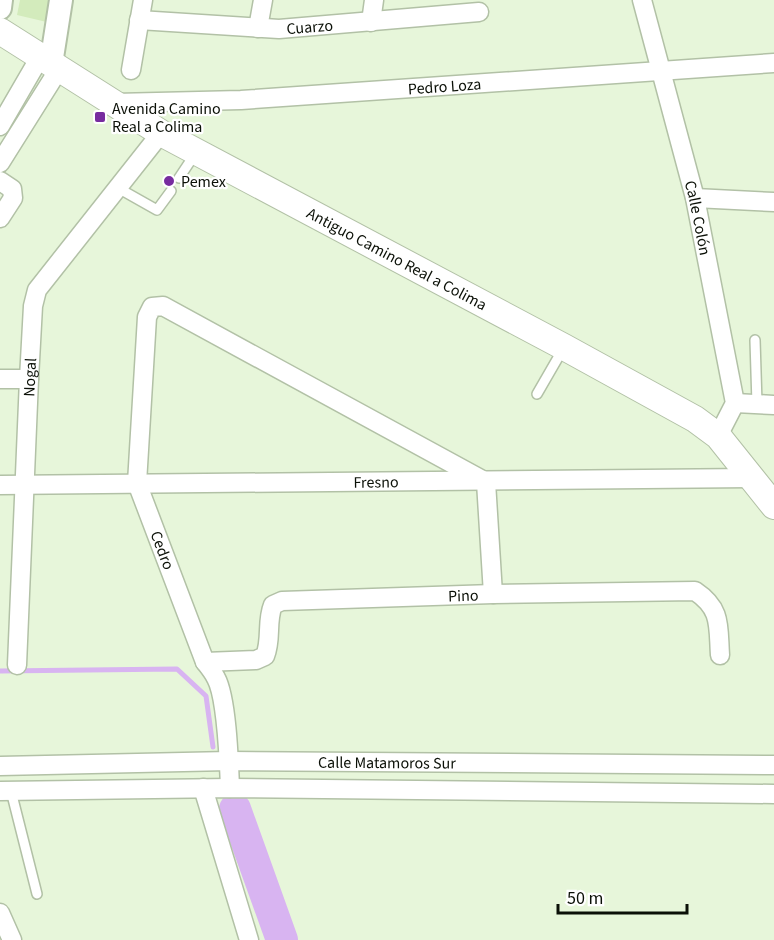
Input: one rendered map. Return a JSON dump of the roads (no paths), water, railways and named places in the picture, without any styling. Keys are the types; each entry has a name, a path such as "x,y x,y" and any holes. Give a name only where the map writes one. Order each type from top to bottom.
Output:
{"main road":[{"name":"Antiguo Camino Real a Colima","path":"0,31 161,133 695,419 718,436 774,506"}],"street":[{"path":"0,8 1,0"},
{"path":"0,162 50,63 61,0"},
{"path":"131,70 143,0"},
{"path":"258,28 263,0"},
{"path":"371,22 374,0"},
{"name":"Calle Colón","path":"642,0 695,198 735,403"},
{"name":"Cuarzo","path":"139,20 279,29 479,12"},
{"path":"0,126 50,63"},
{"name":"Pedro Loza","path":"115,103 241,100 774,63"},
{"name":"Nogal","path":"17,665 29,380 33,306 37,290 161,133"},
{"path":"0,182 12,189 13,195 0,218"},
{"path":"695,198 774,202"},
{"name":"Cedro","path":"230,788 229,761 217,679 205,662 137,483 147,317 152,307 164,306 486,482"},
{"path":"0,379 29,380"},
{"path":"718,436 735,403 766,404"},
{"name":"Fresno","path":"0,485 752,478"},
{"path":"486,482 493,594"},
{"name":"Pino","path":"205,662 256,660 265,656 269,647 270,614 273,605 282,601 493,594 695,591 705,598 717,614 720,655"},
{"name":"Calle Matamoros Sur","path":"0,766 229,761 774,765"},
{"path":"688,764 689,793"},
{"path":"203,788 249,940"},
{"name":"Calle Matamoros Sur","path":"6,791 230,788 774,794"},
{"path":"0,913 12,940"}],"lane":[{"path":"179,178 196,152"},
{"path":"118,188 157,210 171,191"},
{"path":"755,340 766,404"},
{"path":"537,394 564,347"},
{"path":"6,791 37,894"}],"waterway":[{"path":"0,671 177,669 206,696 213,747"},
{"path":"230,801 235,809"},
{"path":"235,809 282,940"}],"place":[{"name":"Avenida Camino Real a Colima","path":"100,117"},
{"name":"Pemex","path":"169,181"}]}
